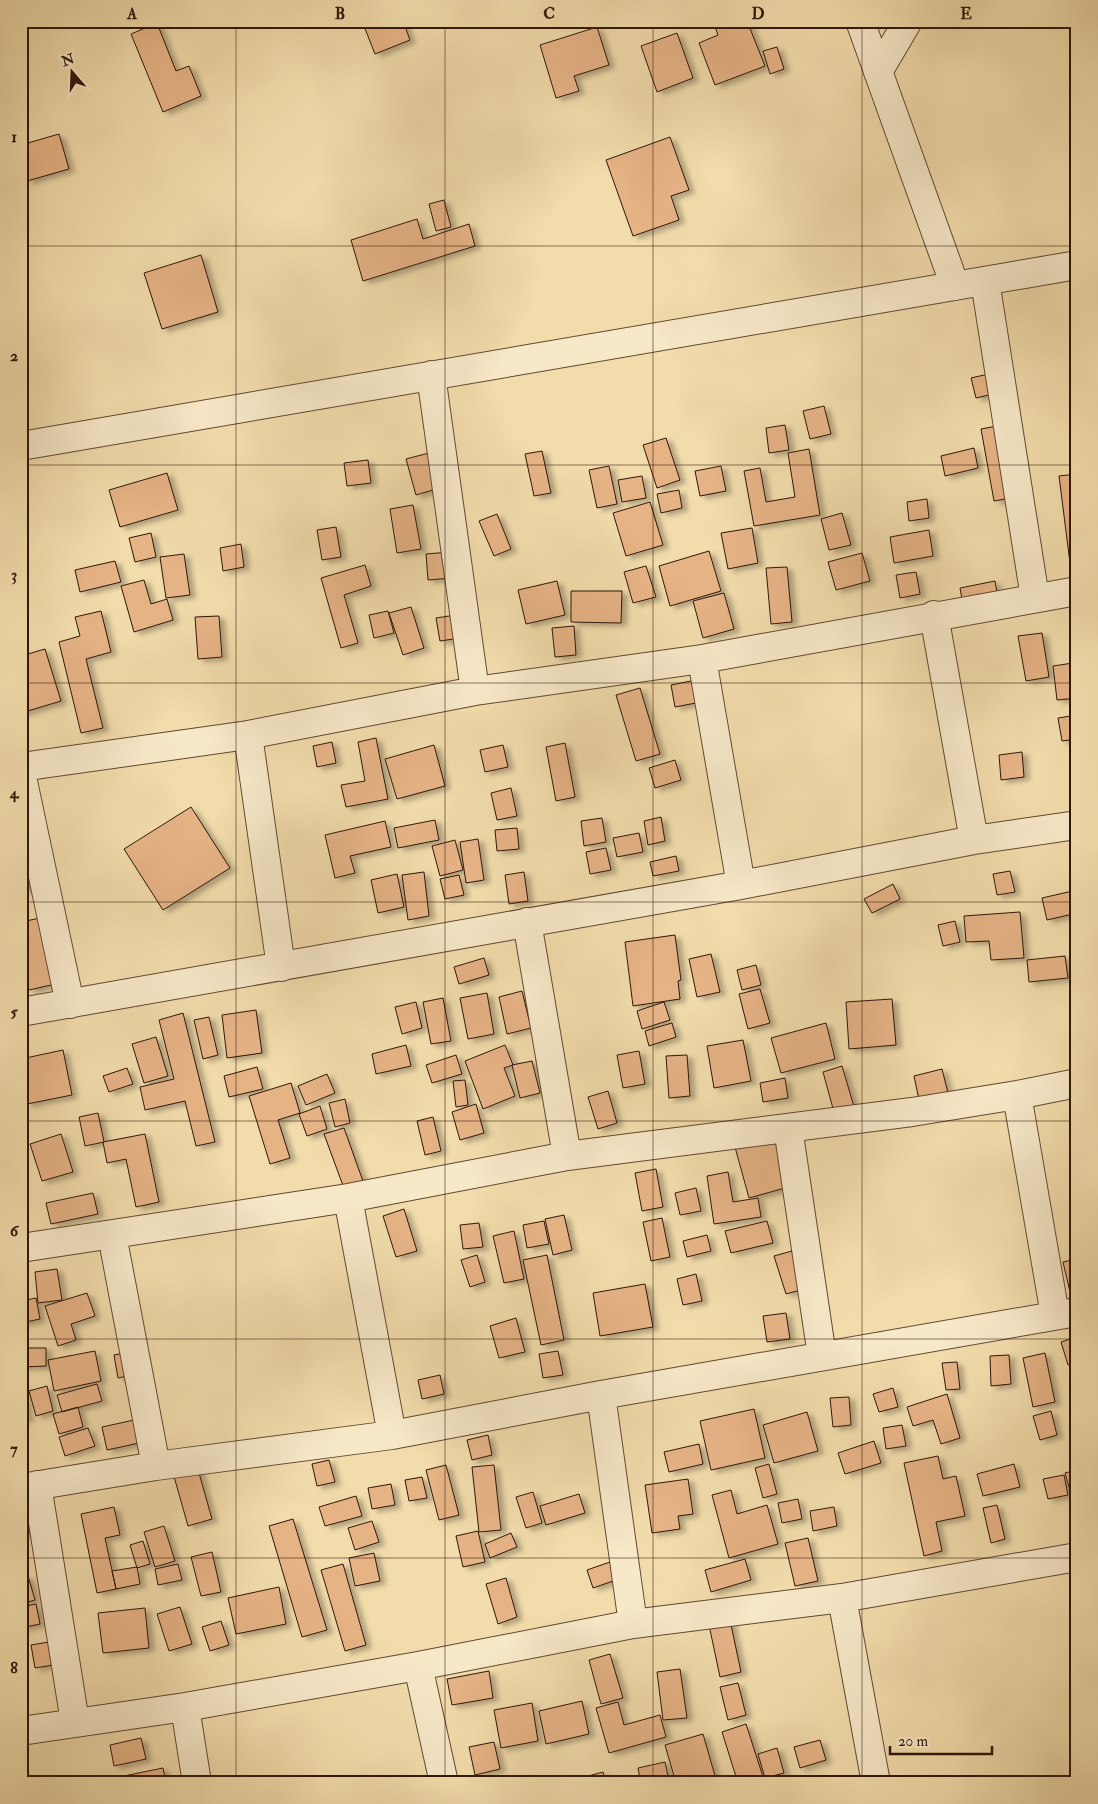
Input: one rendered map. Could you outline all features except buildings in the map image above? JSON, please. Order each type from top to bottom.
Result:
[{"type":"street","points":[[860,21],[955,286]]},
{"type":"street","points":[[878,72],[908,21]]},
{"type":"street","points":[[21,446],[1077,265]]},
{"type":"street","points":[[985,281],[1035,598]]},
{"type":"street","points":[[431,376],[475,691]]},
{"type":"street","points":[[21,767],[248,735],[475,691],[702,659],[934,615],[1077,591]]},
{"type":"street","points":[[934,615],[974,840]]},
{"type":"street","points":[[702,659],[742,885]]},
{"type":"street","points":[[248,735],[281,967]]},
{"type":"street","points":[[21,772],[70,1004]]},
{"type":"street","points":[[21,1012],[742,885],[974,840],[1077,825]]},
{"type":"street","points":[[527,922],[567,1156]]},
{"type":"street","points":[[21,1248],[348,1198],[567,1156],[912,1112],[1017,1096],[1077,1083]]},
{"type":"street","points":[[75,1722],[29,1486],[156,1466],[392,1435],[601,1395],[1066,1314],[1017,1096]]},
{"type":"street","points":[[788,1128],[822,1356]]},
{"type":"street","points":[[348,1198],[392,1435]]},
{"type":"street","points":[[112,1234],[156,1466]]},
{"type":"street","points":[[601,1395],[633,1624]]},
{"type":"street","points":[[21,1731],[185,1707],[418,1666],[633,1624],[842,1598],[1077,1557]]},
{"type":"street","points":[[842,1598],[876,1783]]},
{"type":"street","points":[[418,1666],[444,1783]]},
{"type":"street","points":[[185,1707],[197,1783]]}]
